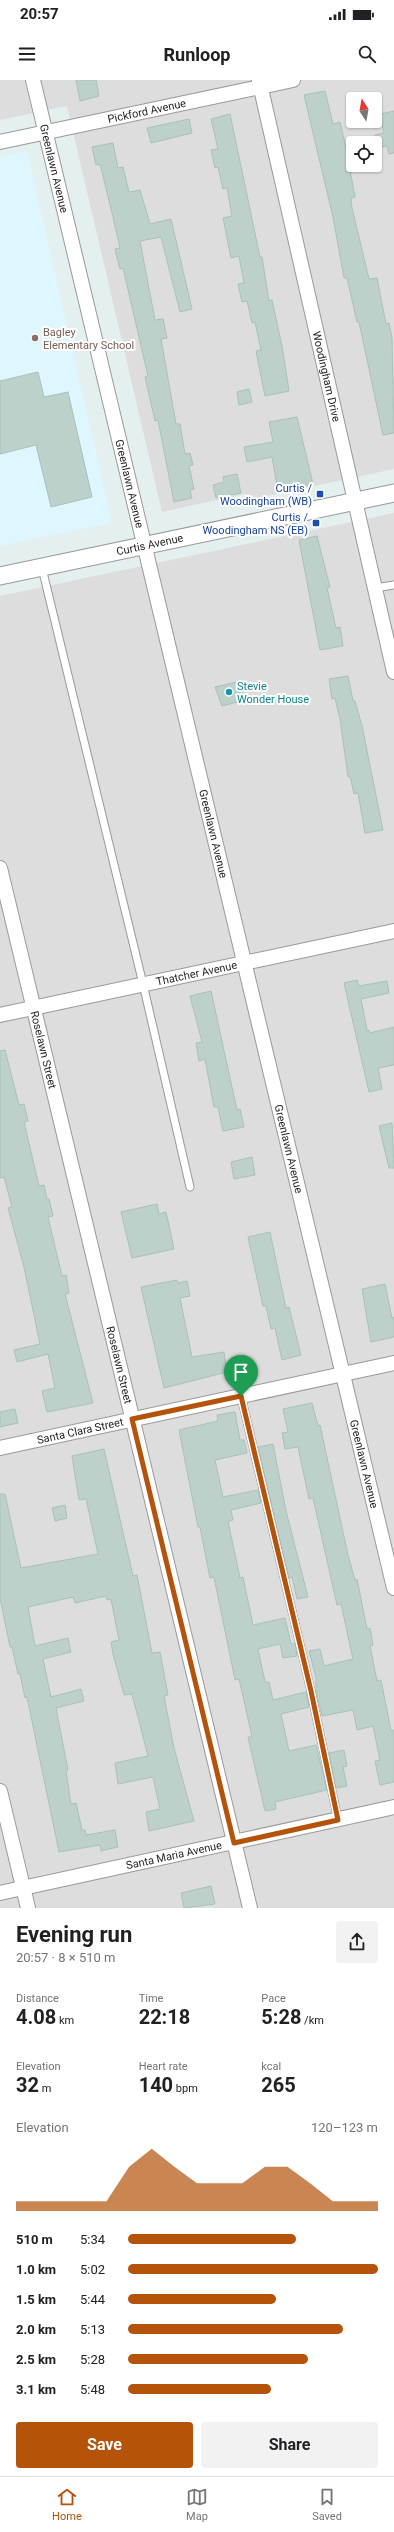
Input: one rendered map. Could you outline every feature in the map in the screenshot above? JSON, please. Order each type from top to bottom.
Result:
[{"type":"street","name":"Greenlawn Avenue","points":[[33,80],[394,1588]]},
{"type":"street","name":"Pickford Avenue","points":[[0,142],[260,83],[293,80]]},
{"type":"street","name":"Woodingham Drive","points":[[260,83],[394,672]]},
{"type":"street","name":"Curtis Avenue","points":[[0,576],[394,493]]},
{"type":"street","name":"Roselawn Street","points":[[0,868],[250,1908]]},
{"type":"street","name":"Thatcher Avenue","points":[[0,1015],[394,931]]},
{"type":"street","name":"Santa Clara Street","points":[[0,1448],[394,1363]]},
{"type":"street","points":[[0,1791],[28,1908]]},
{"type":"street","name":"Santa Maria Avenue","points":[[0,1893],[394,1807]]},
{"type":"lane","points":[[42,568],[143,984],[190,1187]]},
{"type":"lane","points":[[375,588],[394,585]]},
{"type":"lane","points":[[241,1396],[311,1691],[338,1820]]},
{"type":"shaded area","points":[[0,80],[394,80],[394,469],[258,498],[245,494],[162,512],[67,106],[0,120]]},
{"type":"shaded area","name":"Bagley Elementary School","points":[[27,151],[111,519],[109,523],[0,546],[0,157]]},
{"type":"shaded area","points":[[394,513],[394,1908],[0,1908],[0,596]]},
{"type":"building","points":[[76,80],[96,80],[99,96],[80,101]]},
{"type":"building","points":[[325,91],[333,124],[340,122],[346,148],[346,172],[350,172],[355,197],[351,198],[352,208],[369,279],[377,278],[386,324],[389,323],[392,338],[394,433],[383,435],[359,322],[357,322],[347,278],[344,278],[333,217],[304,95]]},
{"type":"building","points":[[394,111],[394,153],[389,154],[387,146],[382,147],[382,136],[375,136],[384,133],[382,114]]},
{"type":"building","points":[[230,114],[260,257],[262,257],[269,301],[272,300],[282,346],[289,391],[265,396],[256,351],[261,350],[255,322],[252,323],[247,301],[242,302],[238,284],[244,283],[239,256],[231,258],[223,218],[232,216],[227,188],[223,189],[218,167],[215,168],[211,150],[218,149],[211,119]]},
{"type":"building","points":[[189,119],[192,133],[151,143],[147,128]]},
{"type":"building","points":[[113,143],[118,168],[123,167],[129,192],[140,190],[150,224],[171,219],[192,309],[180,312],[161,237],[140,241],[155,320],[163,319],[167,338],[161,339],[176,424],[180,424],[185,454],[190,453],[193,465],[189,466],[194,489],[190,490],[192,498],[174,502],[158,420],[155,421],[145,377],[148,376],[123,268],[120,269],[115,249],[120,248],[113,217],[100,164],[96,165],[92,147]]},
{"type":"building","points":[[38,372],[44,397],[68,392],[92,497],[51,507],[36,445],[0,454],[0,381]]},
{"type":"building","points":[[249,389],[252,402],[239,405],[237,392]]},
{"type":"building","points":[[297,417],[313,484],[278,491],[272,457],[247,462],[244,447],[273,442],[269,422]]},
{"type":"building","points":[[237,474],[241,493],[216,498],[213,485],[224,482],[223,477]]},
{"type":"building","points":[[317,536],[330,587],[327,588],[336,628],[340,627],[343,646],[320,650],[299,540]]},
{"type":"building","points":[[348,676],[353,701],[355,701],[362,726],[383,830],[365,833],[358,793],[354,794],[350,776],[348,777],[340,719],[335,698],[332,699],[329,679]]},
{"type":"building","name":"Stevie Wonder House","points":[[241,681],[245,700],[222,706],[215,687]]},
{"type":"building","points":[[357,980],[359,986],[387,981],[389,993],[361,999],[367,1030],[369,1030],[370,1033],[394,1027],[394,1065],[378,1068],[382,1089],[369,1092],[344,983]]},
{"type":"building","points":[[211,991],[237,1110],[240,1109],[244,1127],[223,1131],[218,1107],[214,1107],[205,1059],[199,1061],[196,1043],[202,1042],[190,996]]},
{"type":"building","points":[[5,1050],[19,1105],[24,1104],[28,1121],[24,1122],[39,1186],[44,1185],[47,1199],[49,1199],[53,1216],[48,1217],[62,1276],[66,1275],[69,1293],[65,1294],[93,1403],[47,1412],[42,1391],[55,1388],[48,1354],[17,1362],[14,1350],[40,1344],[24,1267],[8,1208],[12,1207],[4,1177],[0,1178],[0,1051]]},
{"type":"building","points":[[392,1123],[394,1168],[389,1168],[379,1126]]},
{"type":"building","points":[[252,1157],[255,1175],[234,1179],[231,1162]]},
{"type":"building","points":[[157,1204],[159,1214],[166,1212],[174,1249],[132,1258],[121,1212]]},
{"type":"building","points":[[270,1232],[286,1308],[289,1307],[301,1355],[282,1360],[275,1328],[271,1329],[266,1306],[263,1306],[248,1237]]},
{"type":"building","points":[[177,1280],[178,1283],[187,1281],[190,1296],[180,1298],[192,1357],[224,1352],[227,1372],[164,1388],[141,1287]]},
{"type":"building","points":[[385,1284],[392,1318],[394,1317],[394,1337],[371,1342],[362,1289]]},
{"type":"building","points":[[312,1403],[318,1426],[320,1425],[348,1555],[355,1580],[357,1579],[367,1629],[370,1628],[373,1645],[370,1646],[377,1681],[381,1680],[391,1731],[394,1730],[394,1782],[380,1785],[375,1761],[380,1760],[373,1726],[357,1730],[353,1710],[322,1716],[316,1690],[316,1677],[309,1651],[320,1649],[324,1666],[353,1659],[341,1604],[337,1605],[313,1498],[309,1499],[298,1447],[285,1449],[282,1433],[288,1432],[283,1409]]},
{"type":"building","points":[[15,1409],[18,1423],[0,1427],[0,1412]]},
{"type":"building","points":[[235,1412],[240,1440],[244,1440],[247,1453],[215,1460],[223,1497],[258,1490],[261,1503],[231,1510],[233,1520],[228,1521],[240,1578],[243,1577],[253,1625],[285,1618],[291,1644],[295,1643],[297,1656],[283,1658],[280,1644],[258,1649],[265,1682],[269,1682],[273,1700],[306,1692],[309,1707],[281,1714],[289,1751],[316,1745],[327,1790],[275,1802],[276,1809],[265,1811],[248,1737],[252,1737],[245,1705],[239,1679],[235,1680],[214,1577],[210,1578],[200,1527],[198,1527],[179,1430],[218,1421],[217,1415]]},
{"type":"building","points":[[273,1444],[286,1511],[308,1597],[297,1599],[292,1577],[289,1578],[258,1447]]},
{"type":"building","points":[[104,1449],[133,1576],[137,1575],[152,1653],[160,1652],[168,1695],[164,1696],[174,1748],[194,1821],[149,1831],[146,1812],[160,1809],[153,1777],[118,1784],[115,1763],[148,1756],[132,1694],[124,1695],[113,1654],[111,1642],[119,1640],[111,1599],[107,1600],[106,1596],[75,1603],[73,1597],[28,1607],[35,1646],[68,1638],[71,1652],[43,1659],[51,1697],[81,1689],[84,1701],[56,1708],[68,1770],[66,1771],[71,1804],[76,1803],[82,1830],[85,1830],[86,1835],[115,1830],[118,1847],[101,1851],[100,1845],[59,1852],[27,1697],[25,1698],[20,1674],[18,1674],[12,1647],[10,1647],[0,1598],[0,1494],[5,1494],[21,1568],[98,1554],[86,1499],[79,1500],[72,1456]]},
{"type":"building","points":[[65,1505],[67,1518],[55,1521],[52,1508]]},
{"type":"building","points":[[344,1750],[347,1766],[343,1767],[347,1786],[336,1788],[329,1753]]},
{"type":"building","points":[[211,1886],[215,1904],[184,1908],[181,1893]]},
{"type":"place","name":"Bagley Elementary School","points":[[35,338]]},
{"type":"place","name":"Curtis / Woodingham (WB)","points":[[320,494]]},
{"type":"place","name":"Curtis / Woodingham NS (EB)","points":[[316,523]]},
{"type":"place","name":"Stevie Wonder House","points":[[229,692]]},
{"type":"route","points":[[241,1396],[279,1562],[311,1691],[338,1820],[234,1843],[132,1419],[241,1396]]}]
